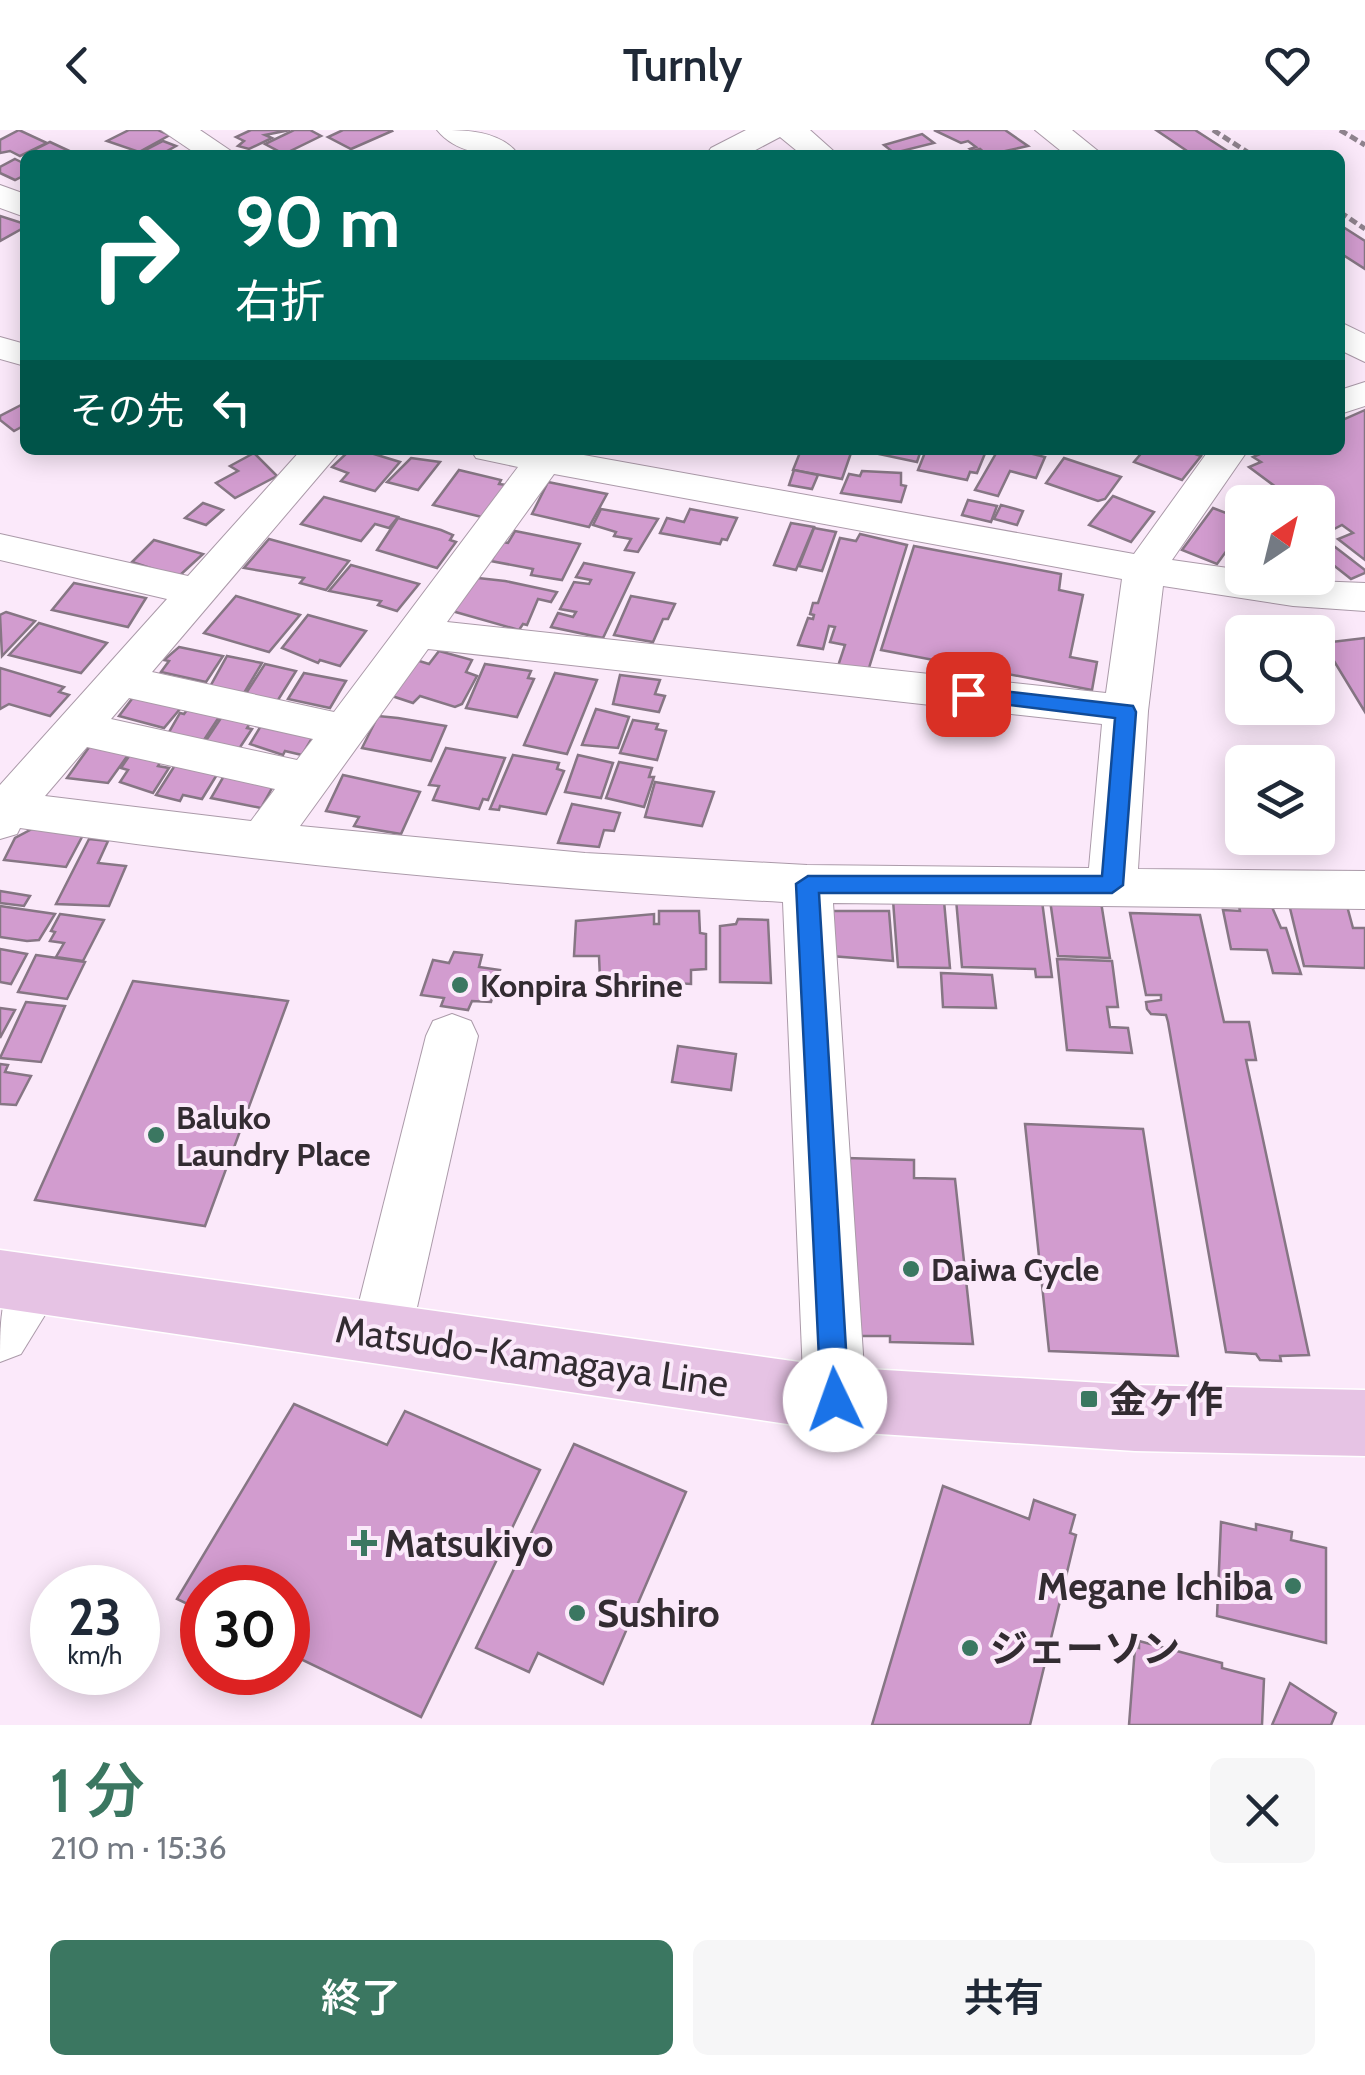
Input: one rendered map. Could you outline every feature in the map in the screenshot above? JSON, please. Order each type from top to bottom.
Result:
[{"type":"main road","name":"Matsudo-Kamagaya Line","points":[[12,1299],[381,1334],[835,1400],[1135,1418],[1365,1423]]},
{"type":"street","points":[[177,130],[212,150]]},
{"type":"street","points":[[453,130],[492,150]]},
{"type":"street","points":[[732,150],[770,130]]},
{"type":"street","points":[[791,130],[816,150]]},
{"type":"street","points":[[1051,130],[1080,150]]},
{"type":"street","points":[[1345,336],[1365,351]]},
{"type":"street","points":[[2,812],[318,455]]},
{"type":"street","points":[[517,455],[1144,569],[1292,592],[1365,596]]},
{"type":"street","points":[[1112,885],[1126,712],[1144,569],[1225,455]]},
{"type":"street","points":[[263,842],[305,779],[544,460]]},
{"type":"street","points":[[0,547],[197,592]]},
{"type":"street","points":[[416,633],[1126,712]]},
{"type":"street","points":[[118,680],[344,730]]},
{"type":"street","points":[[77,728],[305,779]]},
{"type":"street","points":[[2,812],[389,856],[585,872],[808,884],[1365,890]]},
{"type":"street","points":[[808,884],[835,1400]]},
{"type":"street","points":[[381,1334],[452,1036]]},
{"type":"path","points":[[1213,130],[1244,150]]},
{"type":"path","points":[[1340,130],[1365,145]]},
{"type":"building","points":[[19,130],[47,143],[32,150],[20,150],[20,156],[10,151],[0,153],[0,140]]},
{"type":"building","points":[[129,130],[158,130],[170,135],[143,150],[107,141]]},
{"type":"building","points":[[251,130],[290,130],[265,135],[272,138],[249,149],[238,146],[244,141],[236,137]]},
{"type":"building","points":[[294,130],[310,130],[321,136],[292,150],[276,150],[265,144]]},
{"type":"building","points":[[343,130],[392,131],[351,149],[328,137]]},
{"type":"building","points":[[934,130],[1005,130],[1028,146],[972,150],[976,147],[968,141],[961,143]]},
{"type":"building","points":[[1156,130],[1195,130],[1226,150],[1186,150]]},
{"type":"building","points":[[922,134],[934,143],[906,150],[890,150],[884,145]]},
{"type":"building","points":[[163,141],[176,146],[169,150],[146,150]]},
{"type":"building","points":[[50,142],[67,150],[34,150]]},
{"type":"building","points":[[15,159],[20,162],[20,178],[15,180],[0,173],[0,167]]},
{"type":"building","points":[[0,216],[20,222],[20,230],[0,241]]},
{"type":"building","points":[[1345,228],[1365,241],[1365,269],[1345,256]]},
{"type":"building","points":[[20,406],[20,428],[14,431],[0,416]]},
{"type":"building","points":[[1365,410],[1365,560],[1338,539],[1353,533],[1342,525],[1335,528],[1335,485],[1273,485],[1249,467],[1261,462],[1253,457],[1258,455],[1345,455],[1345,419]]},
{"type":"building","points":[[256,455],[277,476],[235,498],[216,483],[238,471],[230,466]]},
{"type":"building","points":[[345,455],[377,455],[400,462],[375,491],[341,481],[348,473],[332,467]]},
{"type":"building","points":[[799,455],[850,455],[842,479],[793,470]]},
{"type":"building","points":[[884,455],[919,455],[917,462]]},
{"type":"building","points":[[924,455],[984,455],[977,473],[970,472],[967,480],[918,470]]},
{"type":"building","points":[[995,455],[1045,457],[1036,478],[1010,471],[998,496],[975,490]]},
{"type":"building","points":[[1140,455],[1201,456],[1182,480],[1134,462]]},
{"type":"building","points":[[411,458],[440,462],[418,490],[387,482]]},
{"type":"building","points":[[1064,458],[1121,477],[1105,499],[1098,501],[1046,483]]},
{"type":"building","points":[[459,470],[501,480],[499,484],[506,485],[482,517],[433,505]]},
{"type":"building","points":[[794,470],[818,475],[812,489],[789,485]]},
{"type":"building","points":[[862,471],[901,473],[901,485],[906,486],[901,502],[841,493],[849,474],[860,476]]},
{"type":"building","points":[[548,482],[607,494],[589,527],[532,514]]},
{"type":"building","points":[[1113,496],[1154,512],[1131,542],[1089,525]]},
{"type":"building","points":[[324,497],[398,517],[389,528],[375,524],[361,541],[301,524]]},
{"type":"building","points":[[968,500],[997,506],[991,522],[962,515]]},
{"type":"building","points":[[203,503],[223,510],[206,525],[185,518]]},
{"type":"building","points":[[1001,505],[1023,511],[1017,525],[994,519]]},
{"type":"building","points":[[1213,508],[1225,513],[1225,553],[1217,564],[1182,550]]},
{"type":"building","points":[[601,509],[658,519],[638,552],[625,550],[631,539],[614,536],[616,532],[593,525]]},
{"type":"building","points":[[690,509],[737,518],[727,540],[722,539],[720,544],[660,533],[667,518],[684,522]]},
{"type":"building","points":[[398,518],[453,535],[450,540],[456,542],[437,568],[377,550]]},
{"type":"building","points":[[791,523],[814,527],[796,570],[774,565]]},
{"type":"building","points":[[814,528],[836,532],[822,571],[799,566]]},
{"type":"building","points":[[515,531],[580,544],[562,580],[531,575],[533,569],[491,561],[502,542],[508,543]]},
{"type":"building","points":[[860,534],[907,545],[868,671],[837,669],[845,645],[830,642],[835,627],[829,626],[823,649],[798,645],[808,618],[813,619],[813,603],[818,603],[840,538],[856,541]]},
{"type":"building","points":[[269,539],[349,561],[326,590],[300,583],[304,578],[244,568]]},
{"type":"building","points":[[154,540],[203,554],[178,577],[132,562]]},
{"type":"building","points":[[914,546],[1061,574],[1059,590],[1083,595],[1070,657],[1097,662],[1092,690],[881,650]]},
{"type":"building","points":[[1335,547],[1365,570],[1351,579],[1335,566]]},
{"type":"building","points":[[584,563],[634,573],[603,638],[551,627],[558,613],[573,617],[576,612],[560,609],[574,582],[589,584],[591,580],[576,577]]},
{"type":"building","points":[[351,565],[419,584],[397,611],[378,605],[381,601],[329,591]]},
{"type":"building","points":[[478,578],[557,592],[551,602],[538,599],[527,625],[519,630],[452,611]]},
{"type":"building","points":[[74,583],[146,598],[128,627],[52,610]]},
{"type":"building","points":[[236,596],[300,615],[269,652],[204,633]]},
{"type":"building","points":[[631,596],[675,604],[653,642],[614,635]]},
{"type":"building","points":[[6,612],[35,621],[2,656],[0,615]]},
{"type":"building","points":[[308,615],[366,631],[340,666],[320,660],[318,663],[282,648]]},
{"type":"building","points":[[39,623],[107,643],[81,673],[9,655]]},
{"type":"building","points":[[1365,638],[1365,712],[1335,663],[1335,642]]},
{"type":"building","points":[[179,647],[223,656],[206,682],[161,672],[169,661],[164,660]]},
{"type":"building","points":[[439,651],[472,660],[466,672],[477,676],[462,704],[455,707],[420,696],[413,703],[389,695],[416,660],[429,664]]},
{"type":"building","points":[[227,656],[262,663],[241,698],[206,694]]},
{"type":"building","points":[[265,664],[296,671],[273,708],[241,701]]},
{"type":"building","points":[[485,664],[531,671],[528,678],[534,679],[517,717],[466,708]]},
{"type":"building","points":[[0,668],[64,687],[59,692],[69,695],[50,716],[9,704],[0,709]]},
{"type":"building","points":[[304,673],[346,681],[330,708],[288,699]]},
{"type":"building","points":[[555,673],[597,680],[567,754],[524,745]]},
{"type":"building","points":[[620,675],[660,680],[655,694],[665,696],[659,712],[613,704]]},
{"type":"building","points":[[138,691],[185,703],[164,728],[119,716]]},
{"type":"building","points":[[192,703],[221,714],[198,749],[164,741],[180,713],[184,714]]},
{"type":"building","points":[[596,709],[629,717],[618,748],[582,745]]},
{"type":"building","points":[[225,712],[253,718],[247,728],[252,729],[233,758],[203,745]]},
{"type":"building","points":[[378,716],[446,726],[431,761],[362,748]]},
{"type":"building","points":[[265,719],[317,730],[302,755],[285,751],[283,755],[250,744]]},
{"type":"building","points":[[633,720],[658,724],[656,729],[666,731],[657,760],[620,753]]},
{"type":"building","points":[[95,739],[133,748],[108,783],[67,778]]},
{"type":"building","points":[[446,748],[505,758],[488,800],[483,799],[479,809],[433,800],[439,786],[429,785]]},
{"type":"building","points":[[134,749],[164,756],[158,766],[169,768],[153,793],[120,782],[128,770],[121,768]]},
{"type":"building","points":[[513,755],[559,763],[557,769],[564,771],[546,814],[500,806],[499,810],[490,809]]},
{"type":"building","points":[[578,755],[613,763],[601,798],[565,792]]},
{"type":"building","points":[[179,759],[221,768],[202,799],[183,795],[180,801],[156,795]]},
{"type":"building","points":[[619,762],[652,768],[649,777],[654,777],[644,807],[606,798]]},
{"type":"building","points":[[228,769],[277,779],[261,808],[211,798]]},
{"type":"building","points":[[343,775],[420,792],[401,834],[354,826],[359,817],[326,811]]},
{"type":"building","points":[[655,782],[714,792],[702,826],[645,817]]},
{"type":"building","points":[[572,804],[620,813],[614,831],[604,830],[599,847],[558,843]]},
{"type":"building","points":[[32,829],[83,835],[66,867],[4,860],[15,838]]},
{"type":"building","points":[[89,839],[108,841],[98,863],[126,866],[109,906],[56,904]]},
{"type":"building","points":[[0,891],[30,896],[24,906],[0,903]]},
{"type":"building","points":[[956,899],[1042,901],[1052,977],[1036,977],[1035,969],[962,967]]},
{"type":"building","points":[[893,900],[944,901],[950,968],[898,967]]},
{"type":"building","points":[[1050,900],[1101,902],[1110,958],[1058,956]]},
{"type":"building","points":[[1289,904],[1347,906],[1353,928],[1365,928],[1365,968],[1304,966]]},
{"type":"building","points":[[0,906],[55,914],[39,940],[27,941],[0,937]]},
{"type":"building","points":[[1239,906],[1272,907],[1281,928],[1286,928],[1301,974],[1273,973],[1267,950],[1231,949],[1223,910],[1240,911]]},
{"type":"building","points":[[659,911],[699,911],[700,933],[706,934],[706,969],[691,970],[691,984],[600,979],[599,956],[574,956],[576,921],[654,914],[654,924],[659,924]]},
{"type":"building","points":[[828,911],[889,911],[893,961],[831,956]]},
{"type":"building","points":[[1130,913],[1200,915],[1224,1022],[1249,1022],[1256,1060],[1246,1060],[1309,1355],[1280,1356],[1281,1361],[1226,1352],[1168,1022],[1166,1015],[1151,1014],[1147,1009],[1146,1002],[1161,1000],[1161,995],[1146,995]]},
{"type":"building","points":[[60,914],[104,920],[83,961],[56,957],[64,943],[50,941]]},
{"type":"building","points":[[738,919],[768,920],[771,983],[720,982],[720,926],[736,924]]},
{"type":"building","points":[[0,949],[27,954],[11,984],[0,982]]},
{"type":"building","points":[[454,952],[482,955],[479,967],[500,970],[491,1002],[472,1001],[468,1010],[441,1006],[444,998],[421,995],[433,960],[449,963]]},
{"type":"building","points":[[36,955],[85,962],[67,999],[18,992]]},
{"type":"building","points":[[1057,959],[1112,961],[1118,1007],[1107,1007],[1110,1027],[1128,1028],[1132,1053],[1067,1050]]},
{"type":"building","points":[[941,973],[992,975],[996,1008],[943,1007]]},
{"type":"building","points":[[133,981],[288,1001],[205,1226],[35,1200]]},
{"type":"building","points":[[26,1002],[65,1006],[41,1062],[0,1058]]},
{"type":"building","points":[[0,1008],[15,1010],[0,1038]]},
{"type":"building","points":[[678,1046],[736,1054],[731,1090],[672,1082]]},
{"type":"building","points":[[0,1064],[8,1065],[5,1072],[31,1076],[16,1105],[0,1104]]},
{"type":"building","points":[[1025,1124],[1143,1129],[1178,1356],[1049,1351]]},
{"type":"building","points":[[846,1158],[914,1160],[914,1178],[955,1179],[973,1344],[890,1342],[890,1336],[854,1336]]},
{"type":"building","points":[[294,1404],[387,1445],[405,1411],[540,1470],[421,1717],[310,1664],[310,1565],[197,1565]]},
{"type":"building","points":[[574,1444],[686,1492],[603,1684],[538,1653],[529,1672],[476,1648]]},
{"type":"building","points":[[943,1486],[1029,1519],[1034,1500],[1075,1515],[1070,1533],[1076,1535],[1030,1725],[872,1725]]},
{"type":"building","points":[[1221,1522],[1256,1530],[1256,1524],[1292,1532],[1291,1540],[1326,1548],[1326,1643],[1217,1616]]},
{"type":"building","points":[[1139,1641],[1222,1663],[1222,1668],[1264,1679],[1262,1725],[1129,1725],[1135,1647],[1139,1648]]},
{"type":"building","points":[[1290,1683],[1336,1713],[1331,1725],[1272,1725]]},
{"type":"place","name":"Konpira Shrine","points":[[460,985]]},
{"type":"place","name":"Baluko Laundry Place","points":[[156,1135]]},
{"type":"place","name":"Daiwa Cycle","points":[[911,1269]]},
{"type":"place","name":"金ヶ作","points":[[1089,1399]]},
{"type":"place","name":"Matsukiyo","points":[[364,1543]]},
{"type":"place","name":"Megane Ichiba","points":[[1293,1586]]},
{"type":"place","name":"Sushiro","points":[[577,1613]]},
{"type":"place","name":"ジェーソン","points":[[970,1648]]},
{"type":"route","points":[[835,1400],[808,884],[1112,885],[1126,712],[968,694]]}]
